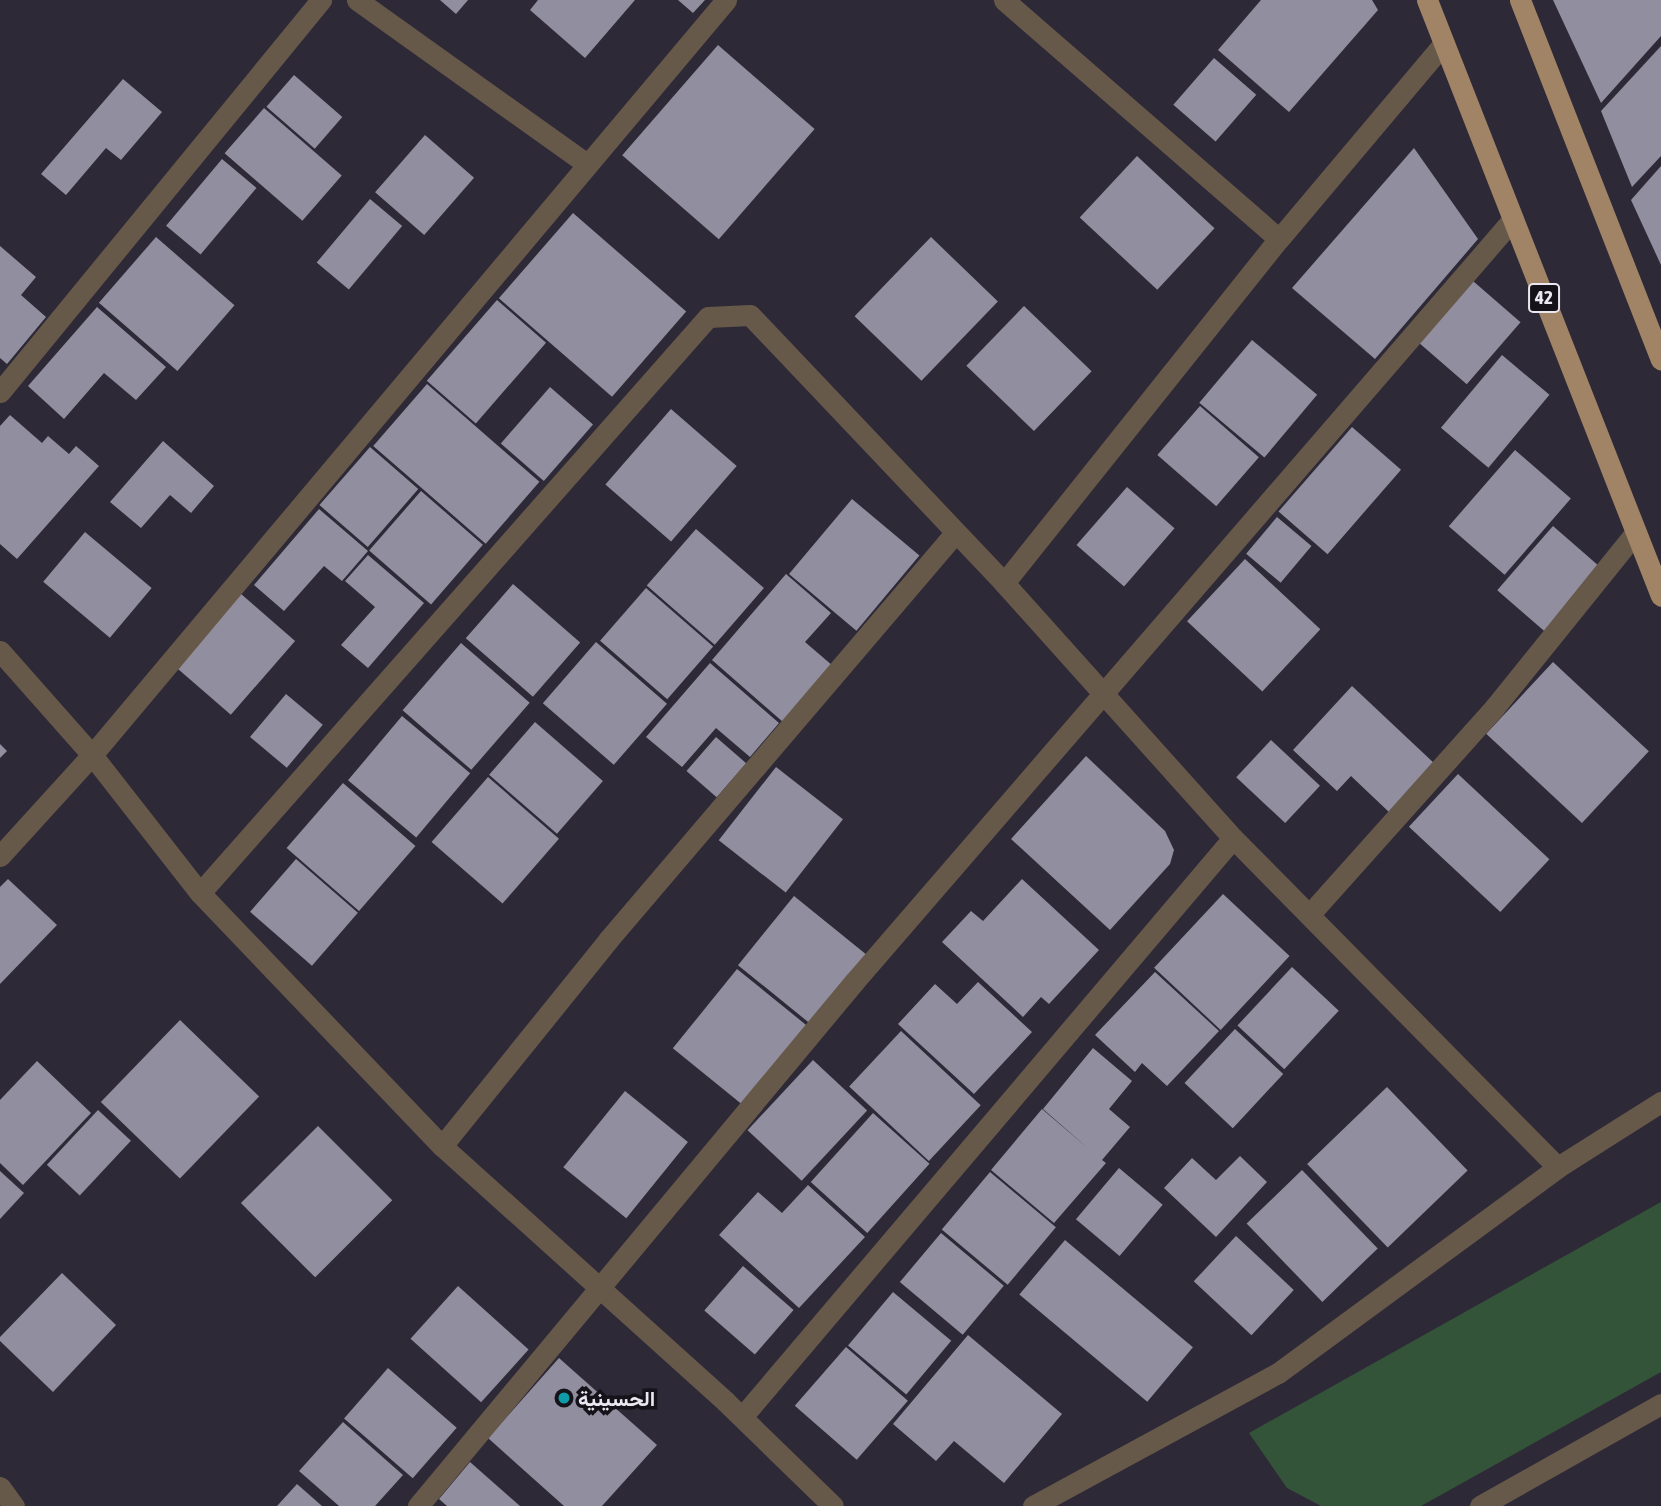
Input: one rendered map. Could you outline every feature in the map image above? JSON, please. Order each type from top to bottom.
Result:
[{"type":"main road","name":"42","points":[[1427,0],[1661,596]]},
{"type":"main road","points":[[1520,0],[1661,359]]},
{"type":"street","points":[[0,392],[321,0]]},
{"type":"street","points":[[356,0],[587,164]]},
{"type":"street","points":[[0,856],[92,755],[726,0]]},
{"type":"street","points":[[1004,0],[1279,239]]},
{"type":"street","points":[[1004,583],[1279,239],[1444,43]]},
{"type":"street","points":[[418,1506],[854,982],[1513,219]]},
{"type":"street","points":[[200,893],[708,317],[750,315],[1004,583],[1233,838],[1558,1167]]},
{"type":"street","points":[[442,1146],[608,940],[956,532]]},
{"type":"street","points":[[1309,915],[1494,708],[1636,532]]},
{"type":"street","points":[[0,651],[92,755],[200,893],[442,1146],[742,1417],[833,1506]]},
{"type":"street","points":[[742,1417],[1233,838]]},
{"type":"street","points":[[1033,1506],[1278,1373],[1558,1167],[1661,1102]]},
{"type":"street","points":[[1480,1506],[1661,1404]]},
{"type":"street","points":[[0,1487],[15,1506]]},
{"type":"green space","points":[[1661,1202],[1661,1372],[1421,1506],[1321,1506],[1287,1488],[1249,1433]]},
{"type":"building","points":[[440,0],[468,0],[456,14]]},
{"type":"building","points":[[538,0],[635,0],[585,58],[530,10]]},
{"type":"building","points":[[678,0],[705,0],[693,13]]},
{"type":"building","points":[[1261,0],[1372,0],[1378,10],[1289,112],[1218,50]]},
{"type":"building","points":[[1553,0],[1661,0],[1661,36],[1601,103]]},
{"type":"building","points":[[718,45],[815,129],[719,239],[622,155]]},
{"type":"building","points":[[1661,46],[1661,156],[1632,187],[1601,111]]},
{"type":"building","points":[[1214,58],[1256,95],[1216,142],[1173,105]]},
{"type":"building","points":[[294,75],[342,117],[315,149],[266,107]]},
{"type":"building","points":[[123,79],[162,112],[121,160],[106,148],[66,195],[41,174]]},
{"type":"building","points":[[264,108],[342,176],[302,221],[225,153]]},
{"type":"building","points":[[425,135],[474,178],[424,235],[375,192]]},
{"type":"building","points":[[1414,148],[1478,239],[1375,359],[1292,288]]},
{"type":"building","points":[[1137,156],[1215,228],[1157,290],[1080,217]]},
{"type":"building","points":[[222,159],[256,188],[201,255],[166,226]]},
{"type":"building","points":[[1661,166],[1661,265],[1631,200]]},
{"type":"building","points":[[370,199],[402,226],[349,290],[317,263]]},
{"type":"building","points":[[573,213],[686,311],[612,397],[499,298]]},
{"type":"building","points":[[156,237],[234,305],[177,371],[99,303]]},
{"type":"building","points":[[931,237],[998,302],[921,381],[855,316]]},
{"type":"building","points":[[0,246],[36,277],[21,295],[46,317],[7,364],[0,358]]},
{"type":"building","points":[[1473,281],[1521,322],[1467,384],[1419,343]]},
{"type":"building","points":[[497,300],[546,343],[476,423],[427,381]]},
{"type":"building","points":[[1024,306],[1092,371],[1034,431],[966,366]]},
{"type":"building","points":[[97,307],[166,367],[136,400],[104,373],[64,419],[28,386]]},
{"type":"building","points":[[1252,340],[1317,395],[1264,457],[1199,403]]},
{"type":"building","points":[[1502,355],[1549,395],[1488,468],[1441,428]]},
{"type":"building","points":[[427,384],[539,482],[486,544],[373,446]]},
{"type":"building","points":[[550,387],[593,424],[544,481],[501,444]]},
{"type":"building","points":[[1200,406],[1259,457],[1216,506],[1157,455]]},
{"type":"building","points":[[671,409],[737,466],[671,542],[605,484]]},
{"type":"building","points":[[10,415],[42,443],[48,436],[69,454],[76,446],[99,466],[17,559],[0,544],[0,426]]},
{"type":"building","points":[[1352,427],[1401,470],[1328,554],[1279,512]]},
{"type":"building","points":[[163,441],[214,486],[191,513],[170,495],[141,528],[110,502]]},
{"type":"building","points":[[370,447],[418,489],[368,547],[319,505]]},
{"type":"building","points":[[1515,450],[1571,499],[1505,575],[1449,526]]},
{"type":"building","points":[[1127,487],[1175,528],[1124,586],[1076,545]]},
{"type":"building","points":[[421,491],[483,545],[431,604],[369,551]]},
{"type":"building","points":[[852,499],[919,556],[856,631],[789,574]]},
{"type":"building","points":[[319,509],[368,551],[342,581],[324,566],[284,611],[254,585]]},
{"type":"building","points":[[1277,517],[1311,546],[1281,583],[1246,554]]},
{"type":"building","points":[[1553,526],[1602,569],[1546,633],[1497,590]]},
{"type":"building","points":[[696,529],[764,588],[715,645],[647,586]]},
{"type":"building","points":[[85,532],[152,588],[110,638],[43,582]]},
{"type":"building","points":[[368,555],[424,603],[368,668],[341,645],[375,607],[345,581]]},
{"type":"building","points":[[1245,559],[1320,629],[1262,691],[1187,621]]},
{"type":"building","points":[[786,574],[831,613],[805,642],[833,666],[783,722],[712,660]]},
{"type":"building","points":[[513,584],[580,642],[533,697],[466,638]]},
{"type":"building","points":[[646,588],[713,646],[667,699],[600,641]]},
{"type":"building","points":[[240,593],[295,641],[231,715],[176,667]]},
{"type":"building","points":[[596,642],[667,704],[614,765],[543,703]]},
{"type":"building","points":[[461,643],[530,703],[471,770],[403,710]]},
{"type":"building","points":[[1553,662],[1649,751],[1582,823],[1486,734]]},
{"type":"building","points":[[710,663],[779,723],[750,757],[716,728],[682,767],[646,737]]},
{"type":"building","points":[[1352,686],[1436,765],[1390,813],[1351,776],[1337,791],[1293,750]]},
{"type":"building","points":[[286,694],[323,725],[287,768],[250,737]]},
{"type":"building","points":[[402,716],[470,773],[416,838],[348,780]]},
{"type":"building","points":[[535,722],[603,781],[557,834],[489,775]]},
{"type":"building","points":[[716,737],[746,763],[717,797],[686,771]]},
{"type":"building","points":[[1271,740],[1320,786],[1285,823],[1236,777]]},
{"type":"building","points":[[0,744],[7,751],[0,758]]},
{"type":"building","points":[[1086,756],[1165,831],[1174,850],[1170,864],[1110,930],[1011,839]]},
{"type":"building","points":[[776,767],[843,819],[786,893],[719,840]]},
{"type":"building","points":[[1458,774],[1549,859],[1500,912],[1409,827]]},
{"type":"building","points":[[488,777],[559,839],[503,904],[432,842]]},
{"type":"building","points":[[343,783],[415,846],[359,911],[287,848]]},
{"type":"building","points":[[296,859],[358,913],[312,966],[250,912]]},
{"type":"building","points":[[8,879],[57,925],[0,984],[0,887]]},
{"type":"building","points":[[1022,879],[1099,950],[1049,1004],[1041,997],[1023,1017],[942,942],[971,911],[983,921]]},
{"type":"building","points":[[1223,894],[1290,956],[1221,1030],[1154,968]]},
{"type":"building","points":[[794,896],[866,955],[810,1024],[738,965]]},
{"type":"building","points":[[1292,967],[1339,1011],[1284,1069],[1237,1026]]},
{"type":"building","points":[[737,969],[808,1027],[744,1106],[673,1048]]},
{"type":"building","points":[[1155,972],[1219,1031],[1167,1086],[1142,1063],[1135,1072],[1095,1035]]},
{"type":"building","points":[[978,982],[1032,1032],[974,1094],[898,1024],[935,984],[957,1004]]},
{"type":"building","points":[[180,1020],[259,1096],[180,1178],[101,1102]]},
{"type":"building","points":[[1235,1029],[1283,1074],[1233,1128],[1185,1083]]},
{"type":"building","points":[[901,1031],[981,1105],[929,1161],[849,1087]]},
{"type":"building","points":[[1093,1048],[1132,1081],[1109,1109],[1130,1127],[1102,1160],[1106,1163],[1054,1223],[991,1170],[1042,1109],[1090,1150],[1043,1109]]},
{"type":"building","points":[[813,1060],[867,1110],[802,1181],[748,1130]]},
{"type":"building","points":[[37,1061],[91,1113],[23,1185],[0,1163],[0,1100]]},
{"type":"building","points":[[1387,1087],[1468,1170],[1388,1248],[1307,1164]]},
{"type":"building","points":[[625,1091],[688,1142],[626,1218],[563,1167]]},
{"type":"building","points":[[98,1110],[131,1141],[80,1196],[47,1165]]},
{"type":"building","points":[[873,1113],[929,1164],[867,1233],[811,1182]]},
{"type":"building","points":[[318,1126],[392,1200],[315,1277],[241,1203]]},
{"type":"building","points":[[1240,1156],[1267,1182],[1216,1237],[1164,1188],[1192,1158],[1216,1180]]},
{"type":"building","points":[[1119,1168],[1163,1205],[1120,1256],[1076,1219]]},
{"type":"building","points":[[1302,1170],[1378,1248],[1322,1302],[1247,1223]]},
{"type":"building","points":[[0,1171],[24,1193],[0,1219]]},
{"type":"building","points":[[990,1172],[1056,1227],[1008,1285],[942,1229]]},
{"type":"building","points":[[808,1185],[865,1237],[799,1308],[719,1235],[758,1192],[782,1213]]},
{"type":"building","points":[[941,1233],[1004,1286],[963,1335],[900,1282]]},
{"type":"building","points":[[1236,1236],[1294,1290],[1251,1335],[1194,1281]]},
{"type":"building","points":[[1065,1240],[1193,1347],[1147,1402],[1019,1294]]},
{"type":"building","points":[[743,1266],[794,1310],[755,1354],[704,1311]]},
{"type":"building","points":[[62,1273],[116,1325],[53,1392],[0,1341],[0,1337]]},
{"type":"building","points":[[458,1286],[529,1350],[481,1402],[410,1339]]},
{"type":"building","points":[[893,1292],[951,1341],[906,1394],[848,1346]]},
{"type":"building","points":[[968,1335],[1062,1414],[1004,1483],[954,1441],[936,1461],[893,1424]]},
{"type":"building","points":[[846,1347],[908,1401],[857,1460],[795,1406]]},
{"type":"building","name":"الحسينية","points":[[559,1358],[657,1445],[602,1506],[564,1506],[488,1438]]},
{"type":"building","points":[[388,1368],[457,1428],[413,1478],[344,1419]]},
{"type":"building","points":[[343,1422],[403,1475],[375,1506],[339,1506],[299,1471]]},
{"type":"building","points":[[470,1462],[520,1506],[447,1506],[439,1499]]},
{"type":"building","points":[[297,1484],[322,1506],[277,1506]]},
{"type":"place","name":"الحسينية","points":[[564,1398]]}]
